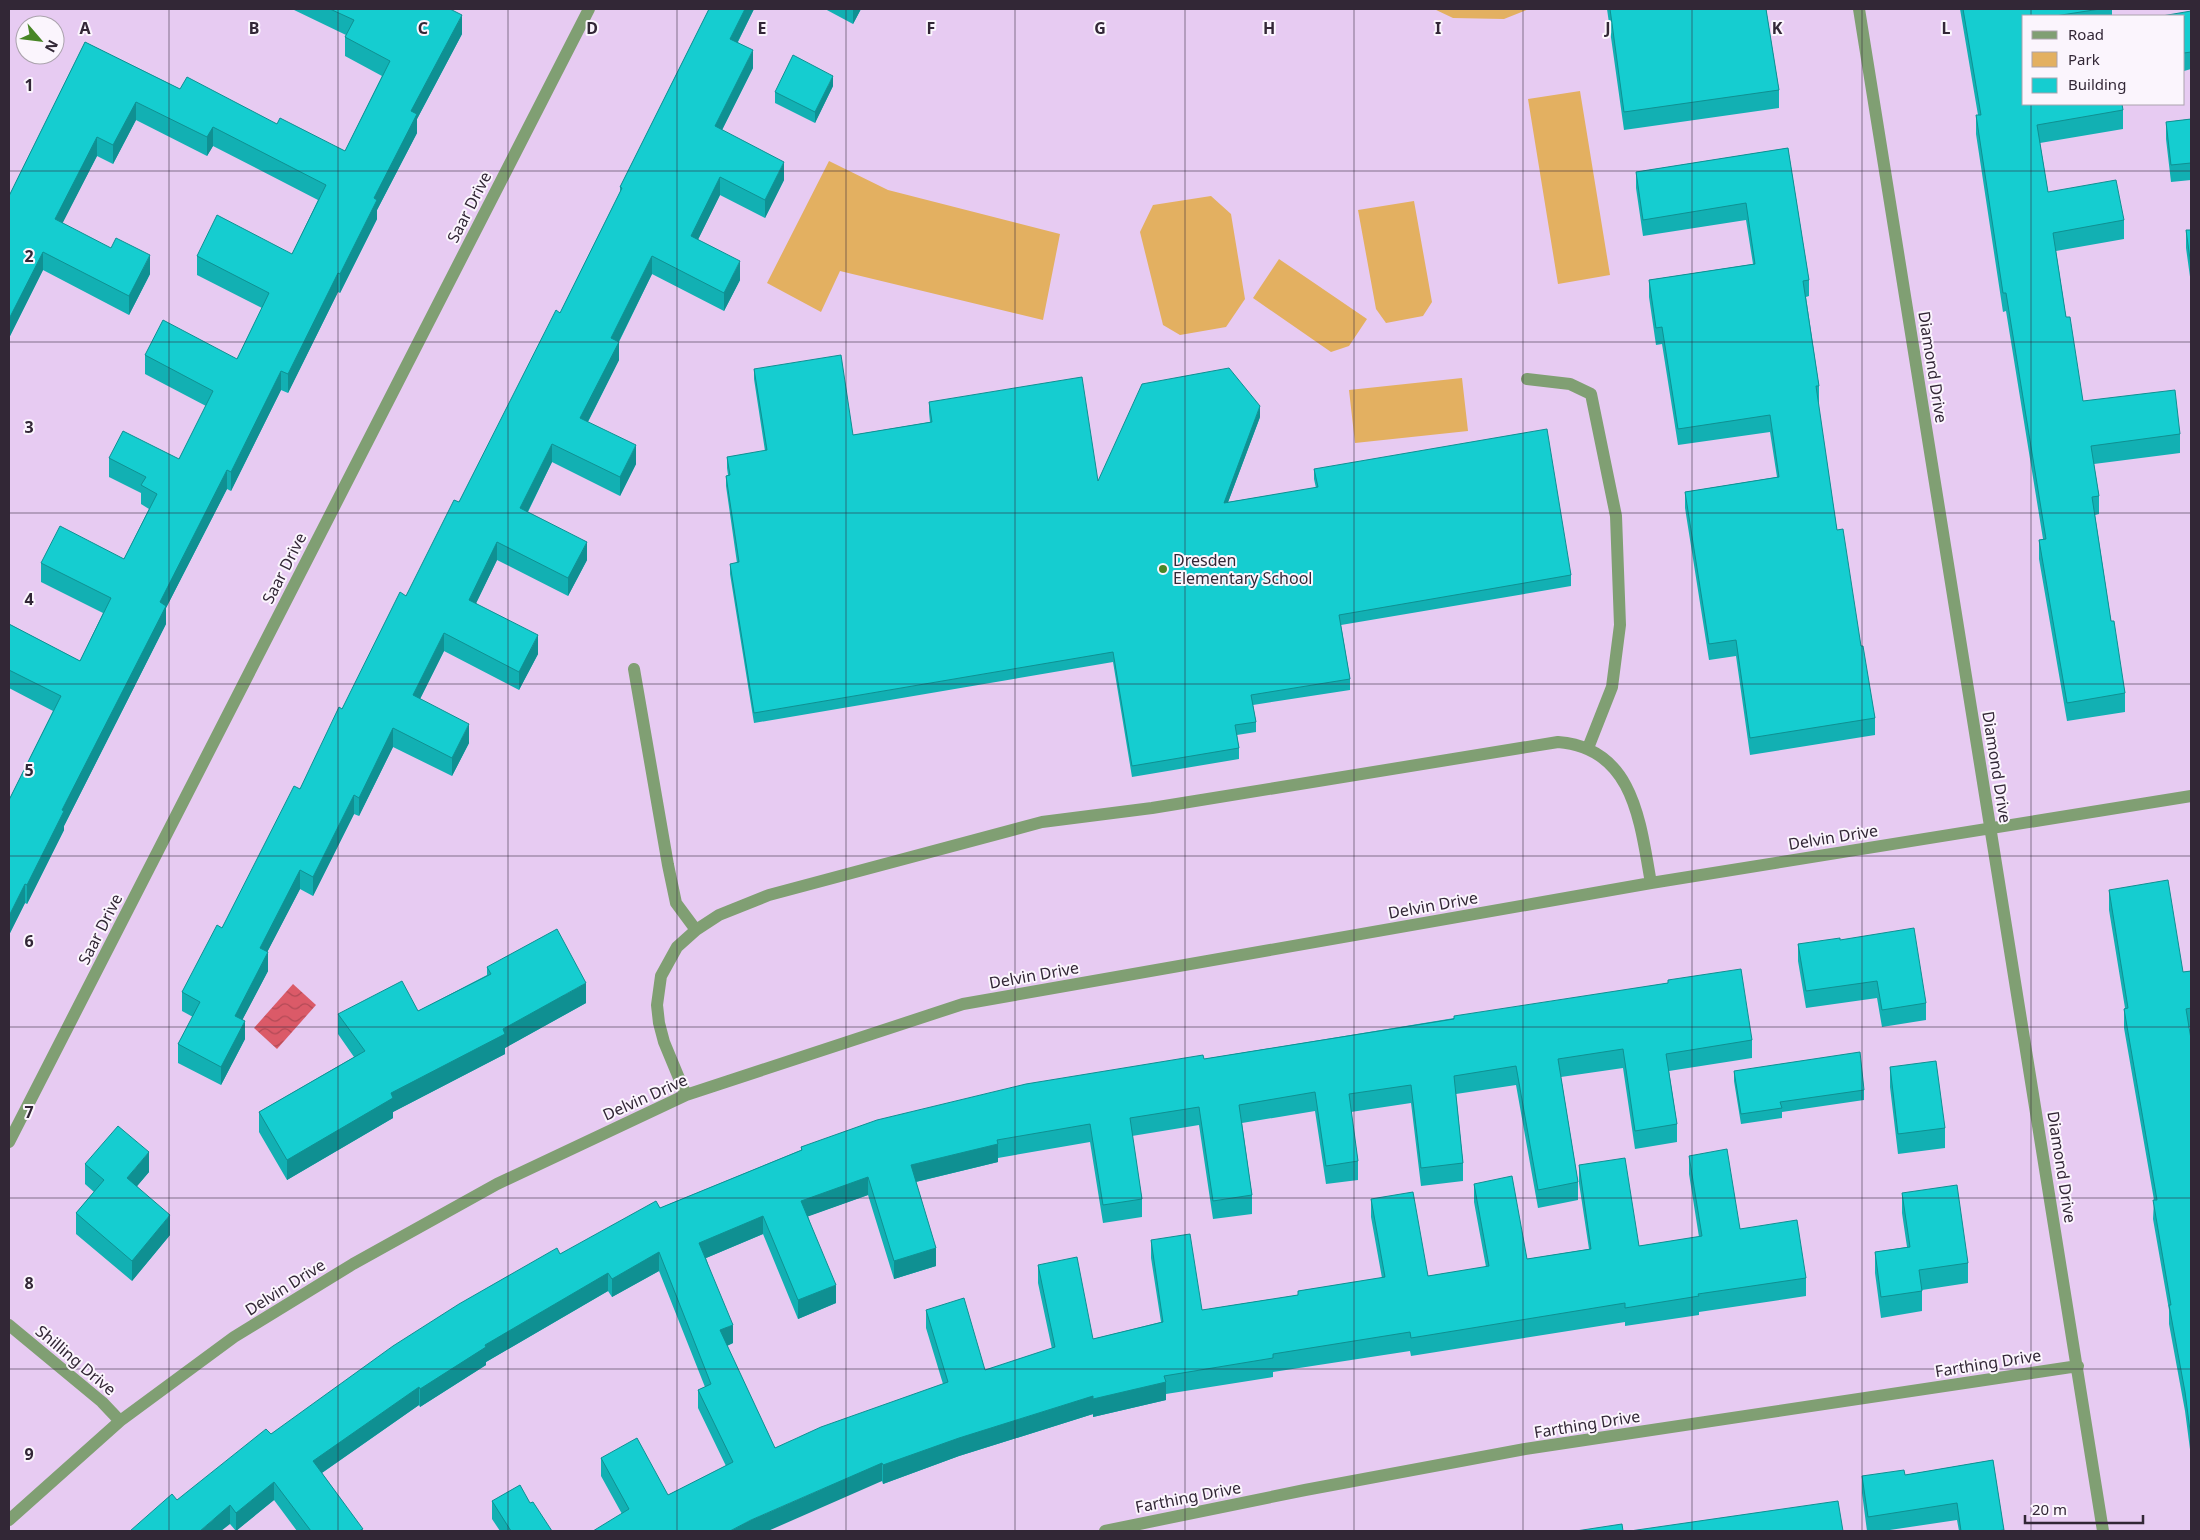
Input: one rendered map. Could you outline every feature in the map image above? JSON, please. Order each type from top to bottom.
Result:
[{"type":"street","name":"Saar Drive","points":[[9,1142],[589,9]]},
{"type":"street","name":"Diamond Drive","points":[[1859,9],[2103,1531]]},
{"type":"street","points":[[1527,379],[1570,384],[1591,394],[1616,516],[1620,625],[1612,687],[1588,748]]},
{"type":"street","points":[[634,669],[676,903],[696,930]]},
{"type":"street","points":[[686,1095],[664,1042],[657,1005],[661,976],[677,947],[696,930],[719,915],[770,895],[1042,822],[1152,808],[1558,742],[1573,743],[1588,748],[1601,756],[1615,768],[1625,782],[1641,827],[1651,882]]},
{"type":"street","name":"Delvin Drive","points":[[9,1520],[120,1421],[234,1338],[354,1264],[497,1184],[686,1095],[962,1004],[1651,882],[2191,796]]},
{"type":"street","name":"Shilling Drive","points":[[9,1325],[102,1402],[120,1421]]},
{"type":"street","name":"Farthing Drive","points":[[1105,1531],[1305,1490],[1525,1450],[2078,1366]]},
{"type":"green space","points":[[1434,9],[1529,9],[1504,19],[1453,18]]},
{"type":"green space","points":[[1580,91],[1610,275],[1558,284],[1528,99]]},
{"type":"green space","points":[[829,161],[888,190],[1060,234],[1043,320],[840,271],[821,312],[767,283]]},
{"type":"green space","points":[[1211,196],[1231,214],[1245,299],[1226,327],[1180,335],[1163,325],[1140,232],[1153,205]]},
{"type":"green space","points":[[1414,201],[1432,302],[1423,316],[1386,323],[1376,309],[1358,210]]},
{"type":"green space","points":[[1279,259],[1367,319],[1349,346],[1331,352],[1253,298]]},
{"type":"green space","points":[[1462,378],[1468,431],[1355,443],[1349,390]]},
{"type":"water","points":[[293,984],[316,1005],[277,1049],[254,1028]]},
{"type":"building","points":[[330,9],[450,9],[462,15],[411,111],[417,114],[374,198],[377,200],[340,274],[338,273],[288,374],[281,371],[231,472],[227,470],[160,602],[166,606],[62,810],[64,811],[27,885],[25,884],[9,916],[9,800],[61,696],[9,670],[9,624],[80,661],[111,598],[41,563],[60,526],[124,559],[157,494],[141,485],[146,477],[109,458],[123,431],[179,459],[213,391],[145,355],[163,320],[237,359],[269,293],[197,256],[217,215],[292,254],[326,185],[213,127],[207,137],[136,102],[113,145],[97,137],[55,219],[111,248],[116,238],[150,255],[129,296],[43,252],[9,319],[9,196],[85,42],[180,89],[187,77],[277,124],[280,118],[345,151],[390,61],[345,37],[354,20]]},
{"type":"building","points":[[709,9],[745,9],[730,39],[753,50],[715,126],[784,162],[765,200],[720,177],[691,236],[740,261],[724,293],[652,256],[611,338],[619,342],[580,418],[636,445],[620,477],[552,444],[520,508],[587,542],[568,578],[497,542],[469,600],[538,635],[519,672],[444,633],[413,695],[469,724],[452,758],[393,728],[359,798],[354,795],[313,877],[300,870],[260,948],[268,952],[235,1016],[245,1021],[221,1067],[178,1044],[200,1002],[182,992],[217,925],[222,928],[294,786],[300,789],[339,707],[342,709],[400,592],[406,596],[454,500],[459,502],[556,310],[560,313],[622,188],[620,187]]},
{"type":"building","points":[[1610,9],[1766,9],[1779,90],[1624,112]]},
{"type":"building","points":[[1963,9],[2100,9],[2061,15],[2022,15],[2022,105],[2122,105],[2123,110],[2037,125],[2048,192],[2116,180],[2124,220],[2053,233],[2066,317],[2070,317],[2083,401],[2175,390],[2180,434],[2091,446],[2099,496],[2092,497],[2111,621],[2114,621],[2125,693],[2067,703],[2039,540],[2046,539],[2006,293],[2003,293],[1976,115],[1981,115]]},
{"type":"building","points":[[2191,11],[2191,52],[2185,53],[2185,15],[2168,15]]},
{"type":"building","points":[[793,55],[833,76],[815,112],[775,92]]},
{"type":"building","points":[[2191,119],[2191,163],[2171,165],[2166,122]]},
{"type":"building","points":[[1788,148],[1809,280],[1803,281],[1819,386],[1816,386],[1837,530],[1843,529],[1861,646],[1863,646],[1875,718],[1750,738],[1736,640],[1709,644],[1685,492],[1779,477],[1770,415],[1678,429],[1662,327],[1656,328],[1649,280],[1755,264],[1746,203],[1643,220],[1636,172]]},
{"type":"building","points":[[2186,230],[2191,230],[2191,266]]},
{"type":"building","name":"Dresden Elementary School","points":[[841,355],[853,435],[932,422],[929,402],[1082,377],[1098,481],[1142,384],[1229,368],[1260,406],[1224,503],[1318,487],[1314,469],[1547,429],[1571,575],[1339,615],[1350,679],[1251,695],[1256,722],[1235,725],[1239,748],[1132,766],[1113,652],[754,713],[730,564],[739,562],[726,476],[730,475],[727,457],[767,450],[754,369]]},
{"type":"building","points":[[2168,880],[2183,972],[2191,971],[2191,1008],[2186,1009],[2191,1039],[2191,1438],[2153,1200],[2157,1200],[2124,1009],[2128,1008],[2109,890]]},
{"type":"building","points":[[1914,928],[1926,1003],[1882,1010],[1877,981],[1806,991],[1798,944],[1840,938],[1840,940]]},
{"type":"building","points":[[557,929],[586,983],[503,1029],[505,1034],[391,1093],[393,1098],[287,1160],[259,1112],[365,1051],[338,1014],[402,981],[418,1011],[491,974],[487,967]]},
{"type":"building","points":[[1741,969],[1752,1040],[1666,1054],[1677,1124],[1635,1131],[1623,1049],[1558,1059],[1578,1182],[1538,1190],[1516,1066],[1454,1076],[1463,1163],[1421,1168],[1411,1085],[1349,1094],[1358,1161],[1326,1166],[1315,1092],[1239,1105],[1252,1195],[1213,1201],[1199,1107],[1130,1118],[1142,1199],[1103,1205],[1090,1124],[997,1140],[998,1144],[911,1165],[936,1248],[894,1261],[868,1177],[801,1201],[836,1285],[798,1300],[763,1216],[699,1243],[733,1325],[720,1330],[775,1448],[821,1427],[948,1382],[926,1310],[964,1298],[985,1370],[1055,1347],[1038,1265],[1077,1257],[1093,1339],[1163,1322],[1151,1240],[1190,1234],[1202,1310],[1298,1295],[1298,1291],[1385,1277],[1371,1199],[1413,1192],[1428,1276],[1489,1266],[1474,1184],[1512,1176],[1527,1259],[1591,1249],[1579,1165],[1625,1158],[1639,1246],[1702,1236],[1689,1156],[1727,1149],[1740,1229],[1797,1220],[1806,1278],[1698,1294],[1699,1296],[1625,1308],[1625,1303],[1411,1338],[1410,1332],[1273,1354],[1273,1358],[1164,1376],[1166,1382],[1093,1399],[1093,1396],[959,1438],[883,1465],[882,1463],[730,1531],[593,1531],[629,1509],[601,1458],[637,1438],[668,1495],[733,1462],[698,1390],[711,1384],[659,1252],[612,1279],[608,1273],[485,1345],[486,1347],[420,1389],[419,1387],[313,1461],[363,1529],[359,1531],[311,1531],[274,1482],[236,1513],[230,1505],[200,1531],[130,1531],[172,1494],[177,1500],[266,1429],[271,1434],[393,1346],[459,1304],[557,1248],[560,1254],[656,1201],[660,1208],[802,1150],[801,1147],[877,1120],[1026,1084],[1203,1055],[1204,1059],[1454,1019],[1454,1016],[1668,983],[1668,980]]},
{"type":"building","points":[[1860,1052],[1864,1090],[1780,1102],[1782,1108],[1741,1114],[1734,1071]]},
{"type":"building","points":[[1936,1061],[1945,1128],[1898,1134],[1890,1067]]},
{"type":"building","points":[[118,1126],[149,1152],[127,1178],[170,1215],[132,1261],[76,1213],[104,1180],[85,1164]]},
{"type":"building","points":[[1957,1185],[1968,1263],[1919,1270],[1922,1291],[1881,1297],[1875,1252],[1910,1247],[1902,1193]]},
{"type":"building","points":[[1993,1460],[2004,1530],[1961,1531],[1957,1503],[1868,1517],[1862,1476],[1904,1470],[1905,1475]]},
{"type":"building","points":[[520,1485],[530,1503],[533,1502],[552,1531],[511,1531],[492,1501]]},
{"type":"building","points":[[1838,1501],[1843,1531],[1630,1531]]},
{"type":"building","points":[[1622,1524],[1623,1531],[1576,1531]]},
{"type":"place","name":"Dresden Elementary School","points":[[1163,569]]}]
